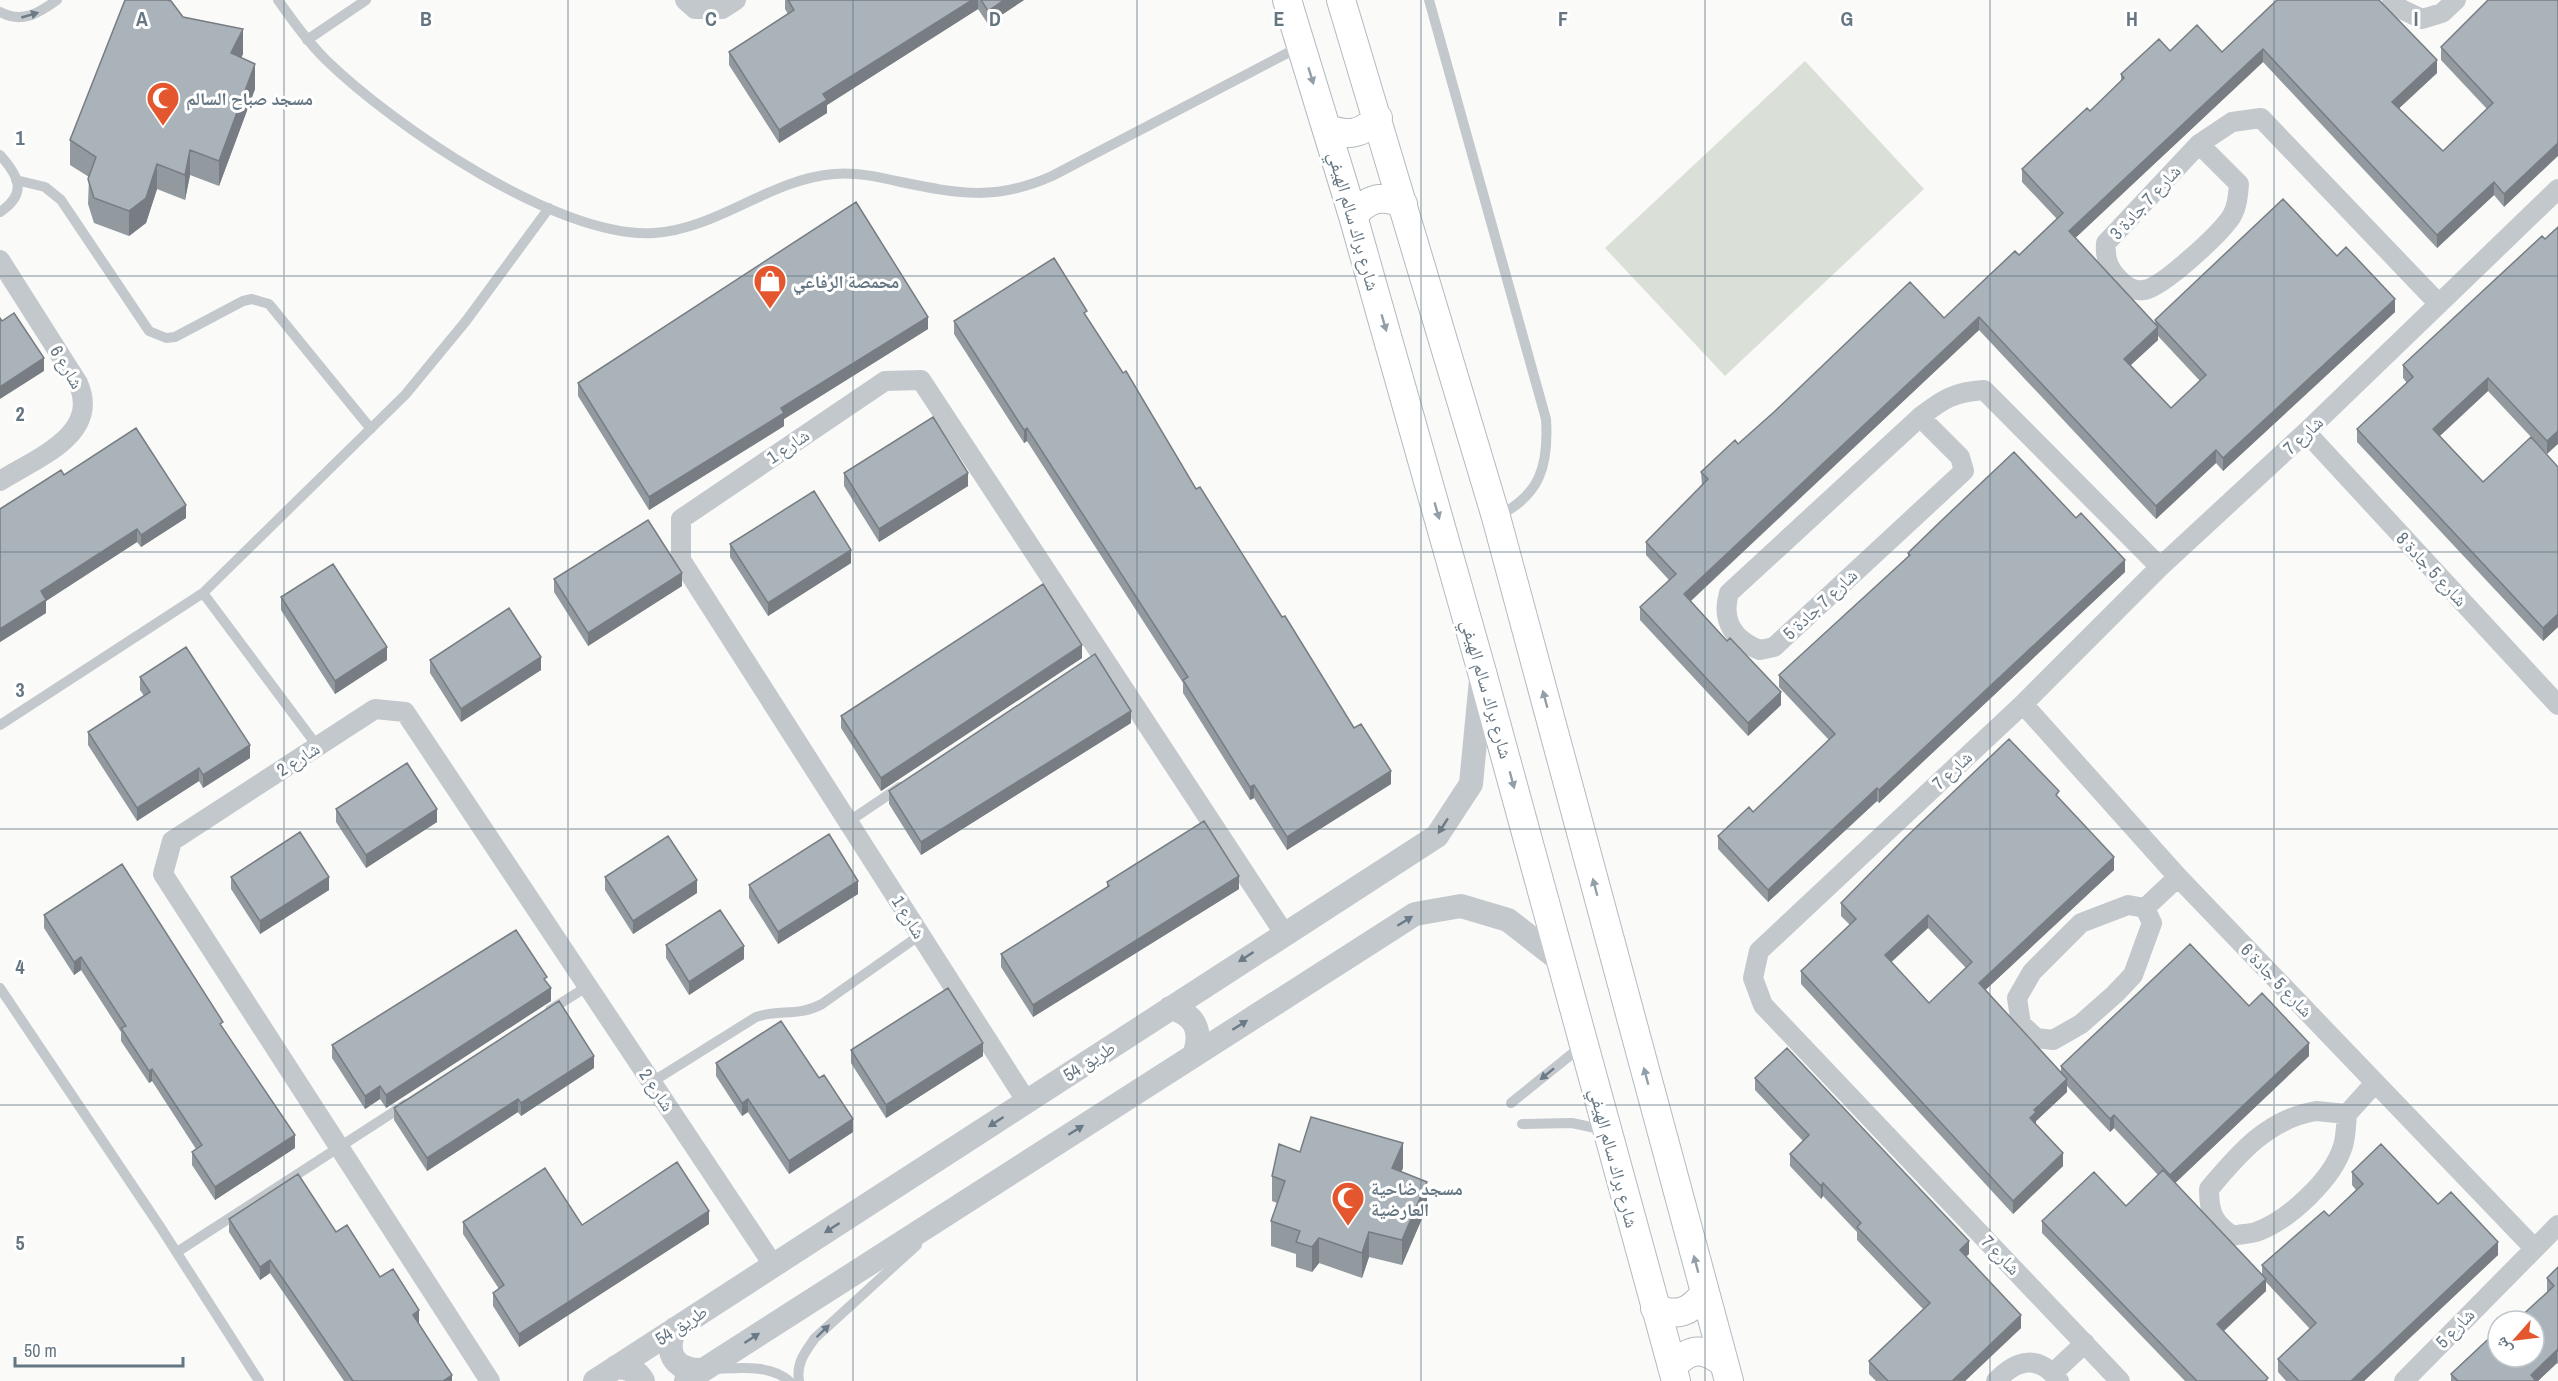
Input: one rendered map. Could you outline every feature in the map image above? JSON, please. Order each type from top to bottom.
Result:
[{"type":"main road","name":"شارع براك سالم الهيفي","points":[[1287,0],[1353,216],[1482,672],[1674,1374]]},
{"type":"main road","points":[[1341,0],[1496,517],[1726,1372]]},
{"type":"main road","points":[[1327,128],[1340,134],[1355,134],[1368,128],[1378,118]]},
{"type":"main road","points":[[1353,216],[1362,204],[1375,198],[1390,198],[1403,204]]},
{"type":"main road","points":[[1655,1308],[1668,1314],[1683,1313],[1695,1306],[1704,1294]]},
{"type":"main road","points":[[1674,1374],[1683,1356],[1697,1351],[1712,1354],[1726,1372]]},
{"type":"street","points":[[685,0],[695,9],[722,9],[736,0]]},
{"type":"street","points":[[2392,0],[2401,9],[2422,19],[2442,13],[2456,0]]},
{"type":"street","name":"شارع 7 جادة 3","points":[[2199,144],[2239,184],[2238,200],[2230,219],[2165,281],[2144,290],[2126,287],[2113,273],[2105,257],[2106,243],[2199,144],[2232,122],[2261,118],[2439,304]]},
{"type":"street","name":"شارع 7","points":[[2120,1381],[1763,1005],[1753,978],[1759,951],[2023,704],[2160,567],[2306,432],[2558,189]]},
{"type":"street","name":"شارع 6","points":[[0,260],[78,383],[83,395],[84,408],[81,421],[74,432],[0,481]]},
{"type":"street","name":"شارع 1","points":[[1027,1102],[681,560],[681,519],[885,381],[921,380],[1096,658],[1284,933]]},
{"type":"street","name":"شارع 7 جادة 5","points":[[1920,417],[1960,457],[1964,471],[1774,647],[1760,650],[1735,635],[1727,622],[1725,606],[1729,593],[1920,417],[1943,399],[1961,391],[1984,390],[2160,567]]},
{"type":"street","name":"شارع 5 جادة 8","points":[[2306,432],[2558,705]]},
{"type":"street","name":"طريق 54","points":[[595,1381],[1437,836],[1471,784],[1482,672]]},
{"type":"street","name":"شارع 5 جادة 6","points":[[2023,704],[2178,877],[2534,1248]]},
{"type":"street","name":"شارع 2","points":[[490,1381],[163,874],[172,841],[375,710],[405,712],[774,1266]]},
{"type":"street","points":[[2145,908],[2178,877]]},
{"type":"street","points":[[2128,905],[2145,908],[2151,923],[2133,975],[2081,1024],[2053,1040],[2036,1038],[2021,1024],[2017,998],[2032,972],[2080,923],[2128,905]]},
{"type":"street","points":[[675,1329],[670,1341],[671,1354],[678,1365],[695,1375],[1415,914],[1461,906],[1508,920],[1562,962]]},
{"type":"street","points":[[1170,1008],[1182,1011],[1192,1018],[1198,1030],[1198,1042],[1194,1055]]},
{"type":"street","points":[[2347,1114],[2316,1111],[2294,1115],[2264,1132],[2240,1151],[2209,1189],[2209,1212],[2219,1227],[2233,1236],[2256,1232],[2308,1198],[2324,1178],[2343,1147],[2347,1114],[2375,1083]]},
{"type":"street","name":"شارع 5","points":[[2404,1381],[2558,1225]]},
{"type":"street","points":[[1996,1381],[2009,1367],[2027,1362],[2045,1367],[2056,1377],[2085,1343]]},
{"type":"street","points":[[616,1367],[629,1368],[640,1375],[643,1381]]},
{"type":"lane","points":[[0,12],[8,17],[31,16],[57,0]]},
{"type":"lane","points":[[278,0],[307,40],[340,73],[433,145],[491,179],[549,208],[595,225],[624,232],[653,233],[683,228],[794,183],[834,174],[874,176],[958,194],[977,195],[1015,190],[1052,176],[1302,45]]},
{"type":"lane","points":[[307,40],[366,0]]},
{"type":"lane","points":[[1429,0],[1546,419],[1546,453],[1532,493],[1522,503],[1496,517]]},
{"type":"lane","points":[[0,155],[16,180],[18,193],[16,200],[0,212]]},
{"type":"lane","points":[[16,180],[45,188],[61,200],[149,331],[166,338],[176,338],[243,301],[252,299],[269,304],[371,429]]},
{"type":"lane","points":[[0,725],[203,593],[371,429],[436,359],[549,208]]},
{"type":"lane","points":[[203,593],[318,747]]},
{"type":"lane","points":[[848,822],[906,783]]},
{"type":"lane","points":[[652,1082],[756,1017],[766,1014],[804,1012],[822,1004],[920,935]]},
{"type":"lane","points":[[538,1018],[588,986]]},
{"type":"lane","points":[[0,988],[177,1252],[259,1381]]},
{"type":"lane","points":[[1511,1103],[1583,1045]]},
{"type":"lane","points":[[177,1252],[419,1095]]},
{"type":"lane","points":[[1522,1124],[1572,1123],[1606,1130]]},
{"type":"lane","points":[[800,1381],[798,1370],[803,1354],[815,1338],[975,1194]]},
{"type":"lane","points":[[695,1375],[758,1369],[774,1372],[789,1381]]},
{"type":"shaded area","points":[[1805,61],[1924,189],[1725,376],[1605,248]]},
{"type":"building","name":"مسجد صباح السالم","points":[[125,0],[167,0],[171,1],[183,17],[243,29],[231,53],[255,64],[219,161],[190,150],[185,175],[157,164],[146,198],[129,211],[94,198],[88,179],[96,157],[70,140]]},
{"type":"building","points":[[788,0],[972,0],[823,94],[827,100],[779,130],[729,52],[794,10]]},
{"type":"building","points":[[981,0],[1004,0],[988,11]]},
{"type":"building","points":[[2277,0],[2379,0],[2437,60],[2392,102],[2443,151],[2493,103],[2441,47],[2488,0],[2558,0],[2558,143],[2504,194],[2494,182],[2437,235],[2263,49],[2069,231],[2158,327],[2124,359],[2171,408],[2206,375],[2155,320],[2283,199],[2337,256],[2346,247],[2395,299],[2223,458],[2216,450],[2156,506],[1979,317],[1684,594],[1727,641],[1730,638],[1781,692],[1748,723],[1640,607],[1676,574],[1646,542],[1708,479],[1701,472],[1735,440],[1738,444],[1774,412],[1910,282],[1944,318],[2015,251],[2019,255],[2063,213],[2022,169],[2087,108],[2090,111],[2124,78],[2121,74],[2159,39],[2170,51],[2197,25],[2222,52]]},
{"type":"building","points":[[856,202],[928,317],[781,408],[784,413],[649,497],[578,383]]},
{"type":"building","points":[[2558,227],[2558,431],[2547,441],[2488,378],[2433,429],[2483,482],[2531,437],[2558,467],[2558,614],[2543,628],[2357,429],[2413,377],[2403,365],[2542,236],[2545,239]]},
{"type":"building","points":[[1054,258],[1087,311],[1084,313],[1123,373],[1126,371],[1196,489],[1200,487],[1282,617],[1285,616],[1354,728],[1361,724],[1391,771],[1287,837],[1254,785],[1250,787],[1183,680],[1188,677],[1027,428],[1024,430],[954,321]]},
{"type":"building","points":[[14,313],[44,358],[0,387],[0,318],[2,321]]},
{"type":"building","points":[[933,417],[968,473],[879,529],[844,473]]},
{"type":"building","points":[[136,428],[186,505],[141,535],[137,529],[41,591],[46,600],[0,629],[0,509],[61,470],[64,475]]},
{"type":"building","points":[[2014,452],[2076,518],[2081,513],[2125,560],[1879,790],[1877,788],[1768,890],[1718,836],[1749,807],[1753,812],[1835,734],[1779,675],[1910,555],[1908,553]]},
{"type":"building","points":[[814,491],[851,550],[768,603],[730,544]]},
{"type":"building","points":[[648,520],[682,573],[588,633],[554,579]]},
{"type":"building","points":[[333,564],[387,647],[335,681],[281,597]]},
{"type":"building","points":[[1043,584],[1082,645],[881,778],[841,716]]},
{"type":"building","points":[[509,608],[541,657],[461,709],[430,660]]},
{"type":"building","points":[[186,647],[250,745],[203,775],[199,768],[137,808],[88,732],[150,692],[140,677]]},
{"type":"building","points":[[1095,654],[1131,711],[921,842],[889,791]]},
{"type":"building","points":[[2009,739],[2059,791],[2056,795],[2114,857],[1979,983],[2067,1079],[2034,1110],[2036,1112],[2030,1118],[2063,1153],[2013,1201],[1801,971],[1856,919],[1841,903],[1906,837]],"holes":[[[1928,915],[1972,962],[1929,1003],[1885,955]]]},
{"type":"building","points":[[407,763],[437,809],[366,855],[336,809]]},
{"type":"building","points":[[1204,821],[1239,876],[1033,1005],[1001,954],[1109,886],[1107,882]]},
{"type":"building","points":[[300,832],[329,877],[260,921],[231,877]]},
{"type":"building","points":[[829,834],[858,881],[778,932],[749,885]]},
{"type":"building","points":[[668,836],[697,880],[633,921],[605,877]]},
{"type":"building","points":[[122,864],[223,1022],[220,1024],[295,1135],[215,1187],[192,1152],[202,1145],[152,1069],[149,1071],[121,1028],[126,1026],[81,957],[74,962],[44,915]]},
{"type":"building","points":[[720,910],[744,946],[689,982],[666,945]]},
{"type":"building","points":[[516,930],[547,977],[544,979],[551,988],[386,1095],[380,1086],[365,1096],[332,1045]]},
{"type":"building","points":[[2190,944],[2249,1006],[2262,993],[2309,1043],[2170,1175],[2114,1115],[2110,1119],[2061,1066]]},
{"type":"building","points":[[948,988],[983,1043],[886,1105],[851,1050]]},
{"type":"building","points":[[559,1001],[594,1056],[521,1103],[518,1099],[427,1158],[394,1108]]},
{"type":"building","points":[[781,1021],[819,1078],[824,1075],[853,1119],[789,1161],[748,1099],[742,1103],[716,1063]]},
{"type":"building","points":[[1787,1048],[1969,1241],[1960,1250],[2021,1315],[1952,1381],[1888,1381],[1869,1361],[1930,1303],[1857,1227],[1861,1223],[1823,1183],[1821,1186],[1790,1154],[1809,1135],[1755,1078]]},
{"type":"building","name":"مسجد ضاحية العارضية","points":[[1311,1117],[1403,1143],[1392,1168],[1427,1182],[1402,1240],[1369,1232],[1362,1253],[1319,1238],[1312,1247],[1296,1242],[1300,1231],[1271,1221],[1285,1181],[1272,1176],[1279,1144],[1300,1152]]},
{"type":"building","points":[[2381,1144],[2438,1204],[2451,1192],[2498,1242],[2351,1381],[2299,1381],[2278,1359],[2316,1323],[2262,1265],[2324,1211],[2329,1216],[2363,1184],[2352,1172]]},
{"type":"building","points":[[677,1162],[709,1211],[519,1334],[493,1293],[504,1285],[463,1222],[545,1168],[582,1225]]},
{"type":"building","points":[[2163,1170],[2266,1279],[2217,1324],[2268,1378],[2265,1381],[2197,1381],[2042,1221],[2094,1172],[2126,1206]]},
{"type":"building","points":[[298,1174],[336,1232],[347,1225],[380,1277],[393,1269],[419,1310],[413,1315],[452,1375],[443,1381],[353,1381],[270,1260],[260,1267],[229,1219]]},
{"type":"building","points":[[2558,1267],[2558,1351],[2546,1361],[2546,1309],[2529,1309],[2554,1286],[2547,1278]]},
{"type":"building","points":[[2486,1341],[2486,1369],[2537,1369],[2531,1375],[2536,1381],[2458,1381],[2451,1374]]},
{"type":"place","name":"مسجد صباح السالم","points":[[163,127]]},
{"type":"place","name":"محمصة الرفاعي","points":[[770,310]]},
{"type":"place","name":"مسجد ضاحية العارضية","points":[[1348,1227]]}]
